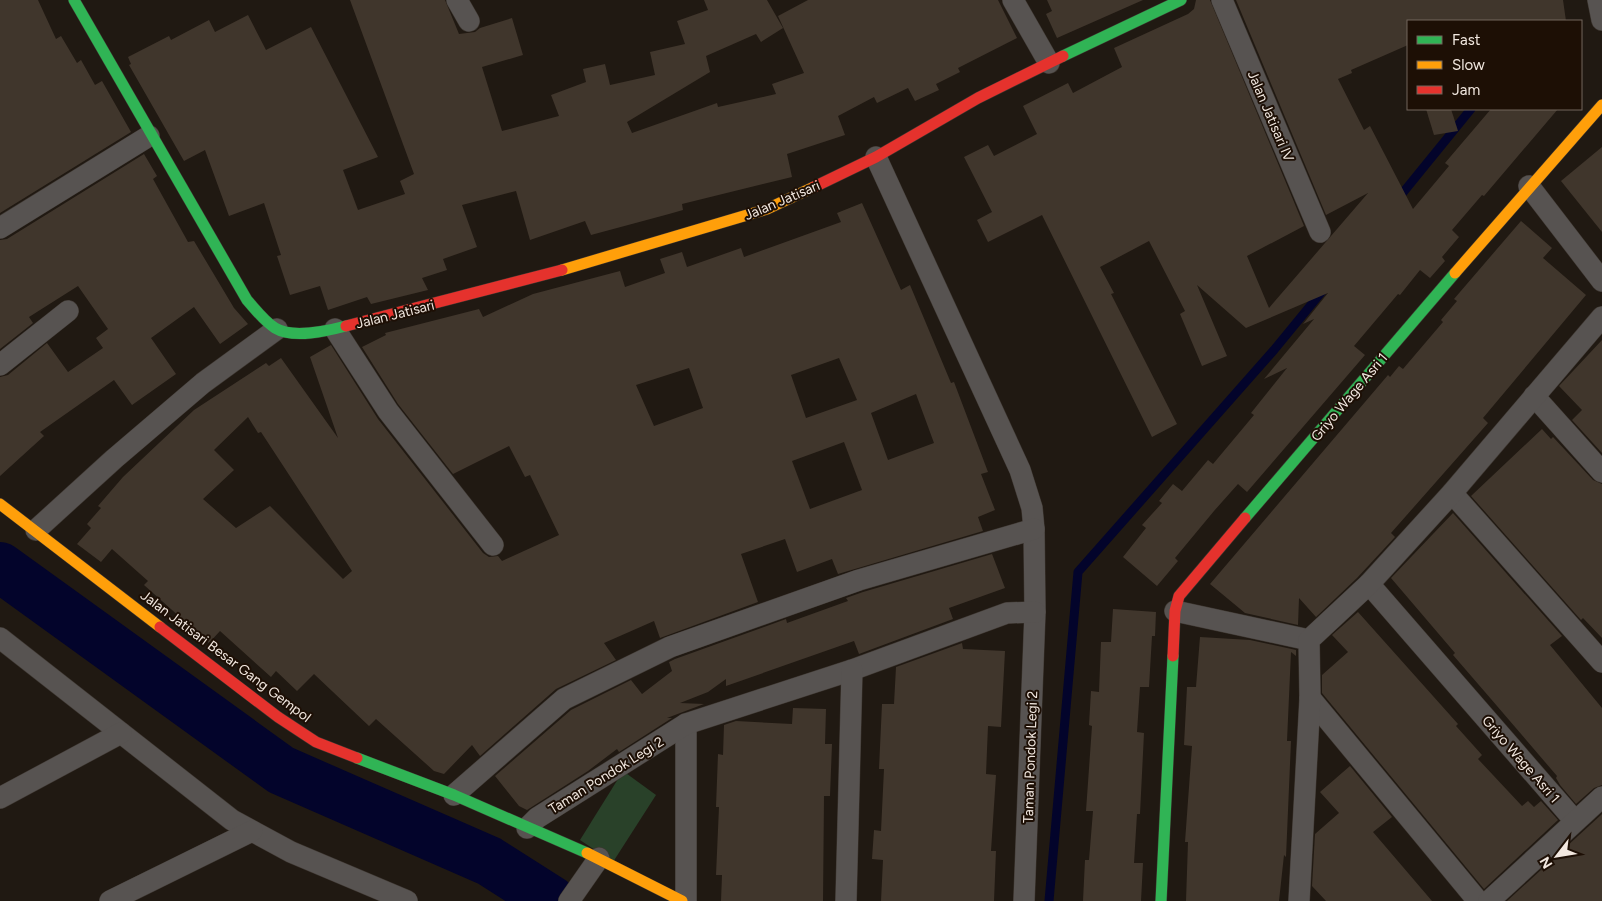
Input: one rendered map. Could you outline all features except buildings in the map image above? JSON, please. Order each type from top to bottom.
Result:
[{"type":"street","points":[[36,530],[114,459],[203,383],[277,329],[264,318],[239,288],[150,136],[74,0]]},
{"type":"street","points":[[457,0],[469,21]]},
{"type":"street","points":[[1013,0],[1049,63]]},
{"type":"street","name":"Jalan Jatisari","points":[[277,329],[293,333],[335,329],[447,301],[699,231],[767,209],[876,157],[978,98],[1111,32],[1181,0]]},
{"type":"street","name":"Jalan Jatisari IV","points":[[1222,0],[1320,232]]},
{"type":"street","points":[[1598,0],[1602,20]]},
{"type":"street","name":"Griyo Wage Asri 1","points":[[1162,901],[1175,611],[1180,596],[1529,186],[1602,104]]},
{"type":"street","points":[[0,228],[150,136]]},
{"type":"street","points":[[454,795],[564,699],[670,646],[859,580],[1034,529],[1032,508],[1020,470],[876,157]]},
{"type":"street","points":[[1529,186],[1602,281]]},
{"type":"street","points":[[0,365],[68,311]]},
{"type":"street","points":[[1302,897],[1310,698],[1309,640],[1369,584],[1452,493],[1602,317]]},
{"type":"street","points":[[335,329],[388,411],[493,545]]},
{"type":"street","points":[[1534,396],[1602,472]]},
{"type":"street","points":[[1452,493],[1602,662]]},
{"type":"street","name":"Jalan Jatisari Besar Gang Gempol","points":[[0,504],[278,717],[316,742],[454,795]]},
{"type":"street","name":"Taman Pondok Legi 2","points":[[1024,901],[1035,612],[1034,529]]},
{"type":"street","name":"Griyo Wage Asri 1","points":[[1369,584],[1575,822]]},
{"type":"street","points":[[1175,611],[1309,640]]},
{"type":"street","name":"Taman Pondok Legi 2","points":[[527,828],[537,818],[686,724],[852,670],[1007,613],[1035,612]]},
{"type":"street","points":[[0,638],[232,820],[290,852],[404,901]]},
{"type":"street","points":[[846,901],[852,670]]},
{"type":"street","points":[[1310,698],[1478,901]]},
{"type":"street","name":"Taman Pondok Legi 2","points":[[686,724],[686,901]]},
{"type":"street","points":[[0,798],[121,733]]},
{"type":"street","name":"Taman Pondok Legi 2","points":[[454,795],[599,858],[682,901]]},
{"type":"street","points":[[1489,901],[1602,797]]},
{"type":"street","points":[[110,901],[252,831]]},
{"type":"street","points":[[569,901],[599,858]]},
{"type":"green space","points":[[623,771],[656,795],[613,862],[580,840]]},
{"type":"waterway","points":[[1397,200],[1470,110]]},
{"type":"waterway","points":[[1049,901],[1078,572],[1274,350],[1324,289]]},
{"type":"waterway","points":[[0,567],[281,770],[489,861],[552,901]]},
{"type":"traffic: fast","points":[[74,0],[247,300],[267,322],[282,331],[300,334],[346,326]]},
{"type":"traffic: fast","points":[[1063,56],[1181,0]]},
{"type":"traffic: fast","points":[[1245,518],[1455,273]]},
{"type":"traffic: fast","points":[[1161,901],[1173,656]]},
{"type":"traffic: fast","points":[[357,758],[454,795],[587,853]]},
{"type":"traffic: slow","points":[[1455,273],[1602,105]]},
{"type":"traffic: slow","points":[[562,270],[767,209],[814,187]]},
{"type":"traffic: slow","points":[[0,504],[160,627]]},
{"type":"traffic: slow","points":[[587,853],[682,901]]},
{"type":"traffic: jam","points":[[814,187],[876,157],[978,98],[1063,56]]},
{"type":"traffic: jam","points":[[346,326],[562,270]]},
{"type":"traffic: jam","points":[[1173,656],[1175,611],[1179,596],[1245,518]]},
{"type":"traffic: jam","points":[[160,627],[278,717],[316,742],[357,758]]}]
